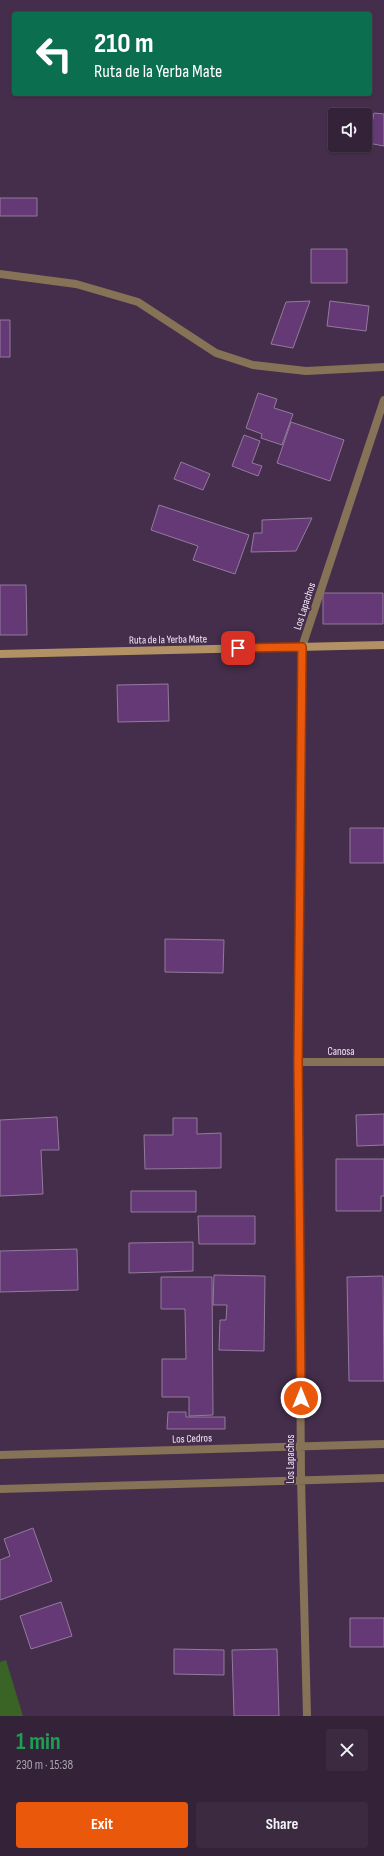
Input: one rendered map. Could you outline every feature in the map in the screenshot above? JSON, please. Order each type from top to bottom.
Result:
[{"type":"main road","name":"Ruta de la Yerba Mate","points":[[0,654],[384,645]]},
{"type":"street","points":[[0,274],[76,284],[138,302],[216,353],[253,366],[306,371],[384,367]]},
{"type":"street","name":"Los Lapachos","points":[[307,1716],[301,1479],[298,1062],[302,647],[384,400]]},
{"type":"street","name":"Canosa","points":[[298,1062],[384,1062]]},
{"type":"street","name":"Los Cedros","points":[[0,1455],[384,1444]]},
{"type":"street","points":[[0,1489],[301,1479],[384,1478]]},
{"type":"green space","points":[[6,1660],[23,1716],[0,1716],[0,1662]]},
{"type":"building","points":[[374,113],[384,114],[384,146],[372,144],[372,123]]},
{"type":"building","points":[[0,198],[37,198],[37,216],[0,216]]},
{"type":"building","points":[[311,249],[347,249],[347,283],[311,283]]},
{"type":"building","points":[[310,301],[293,348],[271,344],[286,302]]},
{"type":"building","points":[[330,301],[369,306],[366,331],[327,326]]},
{"type":"building","points":[[0,320],[10,320],[10,357],[0,357]]},
{"type":"building","points":[[258,393],[277,399],[274,408],[293,414],[282,445],[261,438],[262,434],[246,428]]},
{"type":"building","points":[[291,422],[344,440],[330,481],[277,463]]},
{"type":"building","points":[[244,435],[260,441],[252,463],[262,466],[258,476],[232,466]]},
{"type":"building","points":[[181,462],[210,474],[203,490],[174,479]]},
{"type":"building","points":[[159,505],[249,535],[235,574],[193,560],[198,546],[151,530]]},
{"type":"building","points":[[312,518],[296,551],[251,552],[254,533],[262,533],[262,520]]},
{"type":"building","points":[[0,585],[26,585],[27,635],[0,635]]},
{"type":"building","points":[[323,593],[383,593],[383,624],[323,624]]},
{"type":"building","points":[[168,684],[169,721],[118,722],[117,685]]},
{"type":"building","points":[[350,828],[384,828],[384,863],[350,863]]},
{"type":"building","points":[[165,939],[224,940],[223,973],[165,972]]},
{"type":"building","points":[[384,1114],[384,1145],[357,1146],[356,1115]]},
{"type":"building","points":[[57,1117],[59,1150],[41,1150],[43,1194],[0,1196],[0,1120]]},
{"type":"building","points":[[173,1118],[197,1118],[197,1134],[221,1133],[221,1168],[145,1169],[144,1135],[173,1135]]},
{"type":"building","points":[[336,1159],[384,1159],[384,1196],[381,1196],[381,1211],[336,1211]]},
{"type":"building","points":[[131,1191],[196,1191],[196,1212],[131,1212]]},
{"type":"building","points":[[198,1216],[255,1216],[255,1244],[199,1244]]},
{"type":"building","points":[[193,1242],[193,1271],[129,1273],[129,1243]]},
{"type":"building","points":[[77,1249],[78,1290],[0,1292],[0,1251]]},
{"type":"building","points":[[214,1275],[265,1276],[264,1351],[219,1350],[220,1320],[226,1320],[227,1305],[213,1305]]},
{"type":"building","points":[[383,1276],[384,1381],[349,1381],[347,1277]]},
{"type":"building","points":[[161,1277],[212,1277],[213,1415],[189,1416],[189,1397],[162,1397],[162,1359],[186,1359],[185,1309],[161,1309]]},
{"type":"building","points":[[168,1412],[186,1412],[186,1417],[225,1417],[225,1429],[167,1429]]},
{"type":"building","points":[[33,1528],[52,1581],[0,1600],[0,1560],[10,1556],[4,1539]]},
{"type":"building","points":[[61,1602],[72,1636],[31,1649],[20,1616]]},
{"type":"building","points":[[350,1618],[384,1618],[384,1647],[350,1647]]},
{"type":"building","points":[[174,1649],[224,1650],[224,1675],[174,1674]]},
{"type":"building","points":[[277,1649],[279,1716],[234,1716],[232,1650]]},
{"type":"route","points":[[238,648],[302,647],[298,1062],[301,1398]]}]
